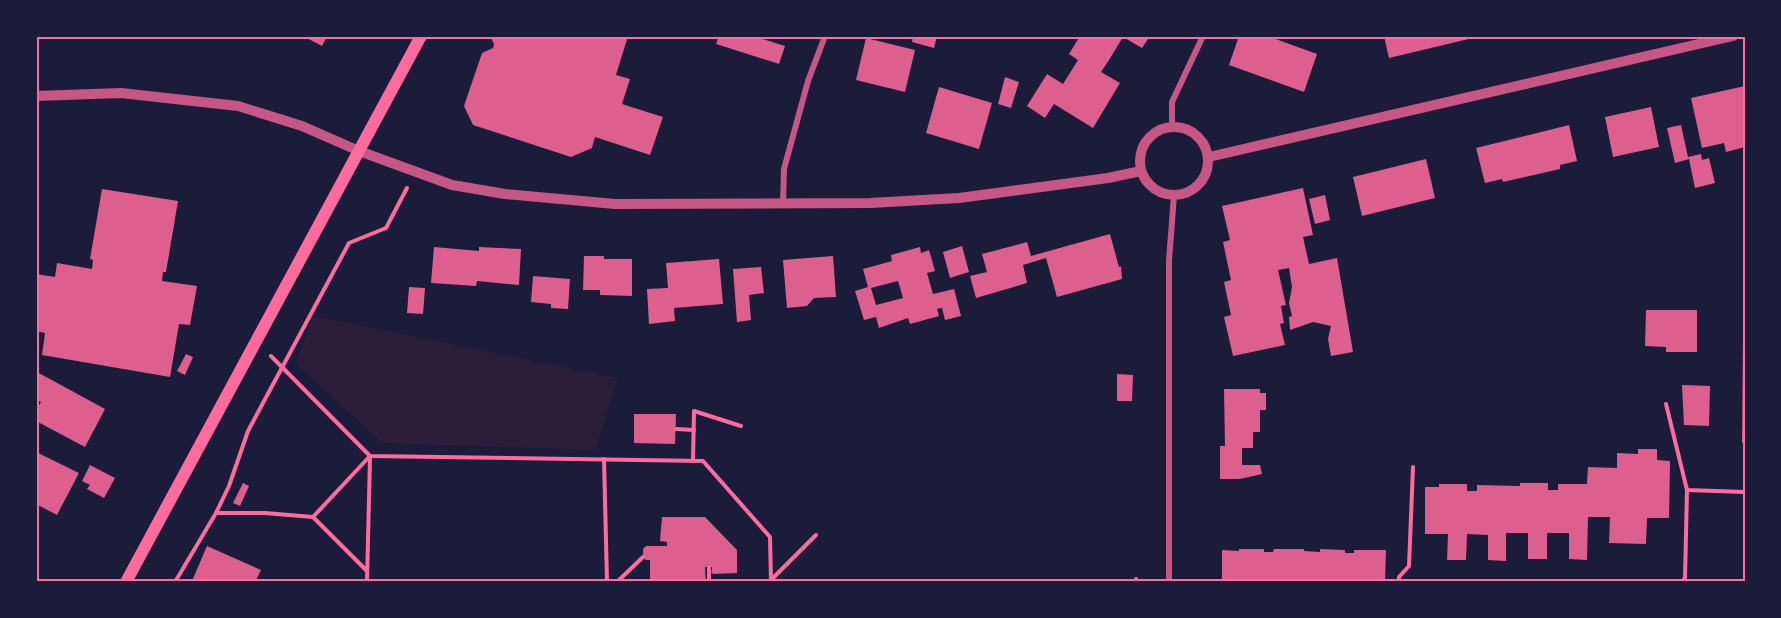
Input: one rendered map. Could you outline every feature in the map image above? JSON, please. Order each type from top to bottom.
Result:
[{"type":"main road","points":[[126,582],[421,36]]},
{"type":"street","points":[[783,204],[784,169],[808,81],[825,36]]},
{"type":"street","points":[[1172,126],[1172,102],[1203,36]]},
{"type":"street","points":[[1209,157],[1733,36]]},
{"type":"street","points":[[36,96],[121,93],[238,106],[302,126],[359,151],[452,185],[530,197],[615,204],[870,203],[959,198],[1108,178],[1141,171]]},
{"type":"street","points":[[1172,126],[1185,128],[1196,134],[1204,143],[1209,157],[1208,167],[1200,184],[1185,194],[1163,194],[1146,182],[1141,171],[1140,155],[1145,142],[1157,130],[1172,126]]},
{"type":"street","points":[[1169,582],[1168,261],[1174,195]]},
{"type":"path","points":[[175,582],[216,513],[229,486],[248,431],[283,370],[349,243],[386,228],[416,172]]},
{"type":"path","points":[[257,339],[283,370],[370,456],[703,461],[770,537],[771,581]]},
{"type":"path","points":[[1666,404],[1687,490],[1685,578],[1682,582]]},
{"type":"path","points":[[693,461],[693,411],[741,426]]},
{"type":"path","points":[[676,429],[693,430]]},
{"type":"path","points":[[313,517],[370,456]]},
{"type":"path","points":[[367,582],[370,456]]},
{"type":"path","points":[[604,459],[607,582]]},
{"type":"path","points":[[1399,582],[1399,578],[1410,567],[1413,467]]},
{"type":"path","points":[[1687,490],[1745,492]]},
{"type":"path","points":[[216,513],[265,513],[313,517],[368,572]]},
{"type":"path","points":[[771,581],[816,535]]},
{"type":"path","points":[[617,582],[643,557]]},
{"type":"path","points":[[709,568],[709,582]]},
{"type":"shaded area","points":[[313,316],[618,378],[595,450],[382,443],[295,363]]},
{"type":"building","points":[[303,36],[327,36],[322,46]]},
{"type":"building","points":[[490,36],[628,36],[616,75],[630,79],[622,104],[663,117],[650,155],[595,137],[592,148],[571,157],[473,125],[464,106],[482,53],[493,48],[494,44]]},
{"type":"building","points":[[719,36],[753,36],[785,46],[779,64],[716,44]]},
{"type":"building","points":[[913,36],[937,36],[934,48],[912,42]]},
{"type":"building","points":[[1080,36],[1150,36],[1142,48],[1123,37],[1101,72],[1120,83],[1093,128],[1054,104],[1045,118],[1027,106],[1047,74],[1063,84],[1078,60],[1069,54]]},
{"type":"building","points":[[1239,36],[1267,36],[1317,54],[1304,92],[1229,65]]},
{"type":"building","points":[[1384,36],[1477,36],[1477,37],[1389,58]]},
{"type":"building","points":[[866,38],[915,50],[905,92],[856,80]]},
{"type":"building","points":[[1005,77],[1019,82],[1011,108],[998,104]]},
{"type":"building","points":[[1745,86],[1745,147],[1726,152],[1724,143],[1702,148],[1691,98]]},
{"type":"building","points":[[939,87],[992,103],[979,149],[926,133]]},
{"type":"building","points":[[1651,107],[1659,147],[1613,157],[1605,117]]},
{"type":"building","points":[[1569,125],[1577,161],[1560,165],[1560,169],[1503,182],[1502,179],[1485,183],[1476,148]]},
{"type":"building","points":[[1681,125],[1688,157],[1701,154],[1702,160],[1709,158],[1715,183],[1695,188],[1689,159],[1675,163],[1667,128]]},
{"type":"building","points":[[1426,159],[1435,198],[1362,216],[1353,177]]},
{"type":"building","points":[[1303,188],[1313,235],[1303,237],[1309,264],[1337,258],[1353,352],[1331,356],[1328,339],[1331,326],[1313,322],[1290,330],[1289,317],[1292,316],[1289,303],[1292,287],[1289,268],[1278,270],[1286,305],[1281,306],[1284,323],[1280,324],[1285,345],[1233,356],[1224,317],[1231,315],[1224,282],[1231,280],[1223,242],[1230,240],[1222,206]]},
{"type":"building","points":[[102,189],[178,201],[166,272],[163,272],[162,281],[197,286],[190,325],[179,324],[170,377],[42,355],[45,333],[36,331],[36,274],[55,277],[57,263],[92,269],[93,260],[90,259]]},
{"type":"building","points":[[1325,195],[1330,220],[1315,224],[1309,199]]},
{"type":"building","points":[[1110,234],[1119,267],[1121,266],[1122,279],[1057,297],[1046,258],[1023,265],[1027,283],[976,298],[970,276],[987,272],[982,254],[1027,242],[1031,256]]},
{"type":"building","points":[[962,246],[969,272],[950,278],[943,252]]},
{"type":"building","points":[[434,247],[479,251],[479,247],[521,249],[519,285],[477,281],[476,286],[431,283]]},
{"type":"building","points":[[920,247],[921,253],[929,250],[935,271],[927,273],[933,294],[954,289],[961,316],[945,320],[942,308],[937,309],[939,316],[910,324],[908,318],[879,328],[876,317],[864,320],[855,291],[868,287],[863,269],[892,261],[891,255]],"holes":[[[898,281],[903,298],[876,305],[871,288]]]},
{"type":"building","points":[[584,256],[632,259],[632,296],[600,295],[600,290],[583,290]]},
{"type":"building","points":[[833,256],[836,297],[814,298],[807,306],[787,308],[783,260]]},
{"type":"building","points":[[719,259],[723,304],[674,308],[675,321],[649,324],[647,289],[668,288],[666,263]]},
{"type":"building","points":[[761,267],[764,293],[749,295],[751,320],[737,322],[733,269]]},
{"type":"building","points":[[533,276],[570,279],[568,309],[551,308],[551,304],[531,302]]},
{"type":"building","points":[[409,287],[425,288],[423,314],[407,313]]},
{"type":"building","points":[[1646,310],[1697,310],[1697,352],[1666,352],[1666,347],[1645,346]]},
{"type":"building","points":[[1743,341],[1745,341],[1745,443],[1742,443]]},
{"type":"building","points":[[186,354],[193,357],[185,375],[177,371]]},
{"type":"building","points":[[37,372],[105,409],[85,447],[36,421],[36,411],[41,402],[36,399]]},
{"type":"building","points":[[1117,374],[1133,375],[1132,401],[1117,401]]},
{"type":"building","points":[[1682,385],[1710,386],[1709,426],[1684,425]]},
{"type":"building","points":[[1224,389],[1260,389],[1260,393],[1266,393],[1266,410],[1260,410],[1260,432],[1253,432],[1253,448],[1242,448],[1242,465],[1260,465],[1262,474],[1240,479],[1220,479],[1220,446],[1225,446]]},
{"type":"building","points":[[634,414],[676,414],[675,444],[634,443]]},
{"type":"building","points":[[1638,449],[1657,449],[1657,460],[1670,461],[1669,518],[1647,518],[1646,544],[1609,543],[1610,517],[1588,517],[1587,560],[1569,559],[1569,533],[1547,533],[1547,559],[1528,559],[1528,533],[1506,533],[1506,561],[1488,560],[1488,535],[1467,534],[1466,560],[1447,560],[1448,534],[1425,534],[1425,487],[1439,487],[1439,484],[1467,484],[1467,491],[1477,491],[1477,485],[1520,486],[1520,483],[1548,483],[1548,490],[1558,490],[1558,484],[1587,484],[1588,467],[1617,468],[1617,453],[1638,454]]},
{"type":"building","points":[[36,452],[79,473],[57,515],[36,504],[36,490],[39,484],[36,482]]},
{"type":"building","points":[[90,465],[115,478],[104,498],[87,489],[90,485],[82,481]]},
{"type":"building","points":[[243,483],[249,486],[240,506],[233,503]]},
{"type":"building","points":[[662,517],[705,517],[737,550],[737,573],[713,574],[710,570],[712,571],[712,567],[705,567],[706,582],[650,582],[650,560],[643,557],[643,549],[646,546],[667,546],[667,542],[660,541]]},
{"type":"building","points":[[207,546],[261,570],[255,582],[192,581]]},
{"type":"building","points":[[1239,549],[1264,549],[1264,552],[1273,552],[1274,549],[1304,549],[1304,551],[1320,552],[1320,549],[1345,550],[1345,553],[1354,553],[1354,550],[1386,550],[1385,582],[1222,582],[1222,550],[1239,551]]}]
